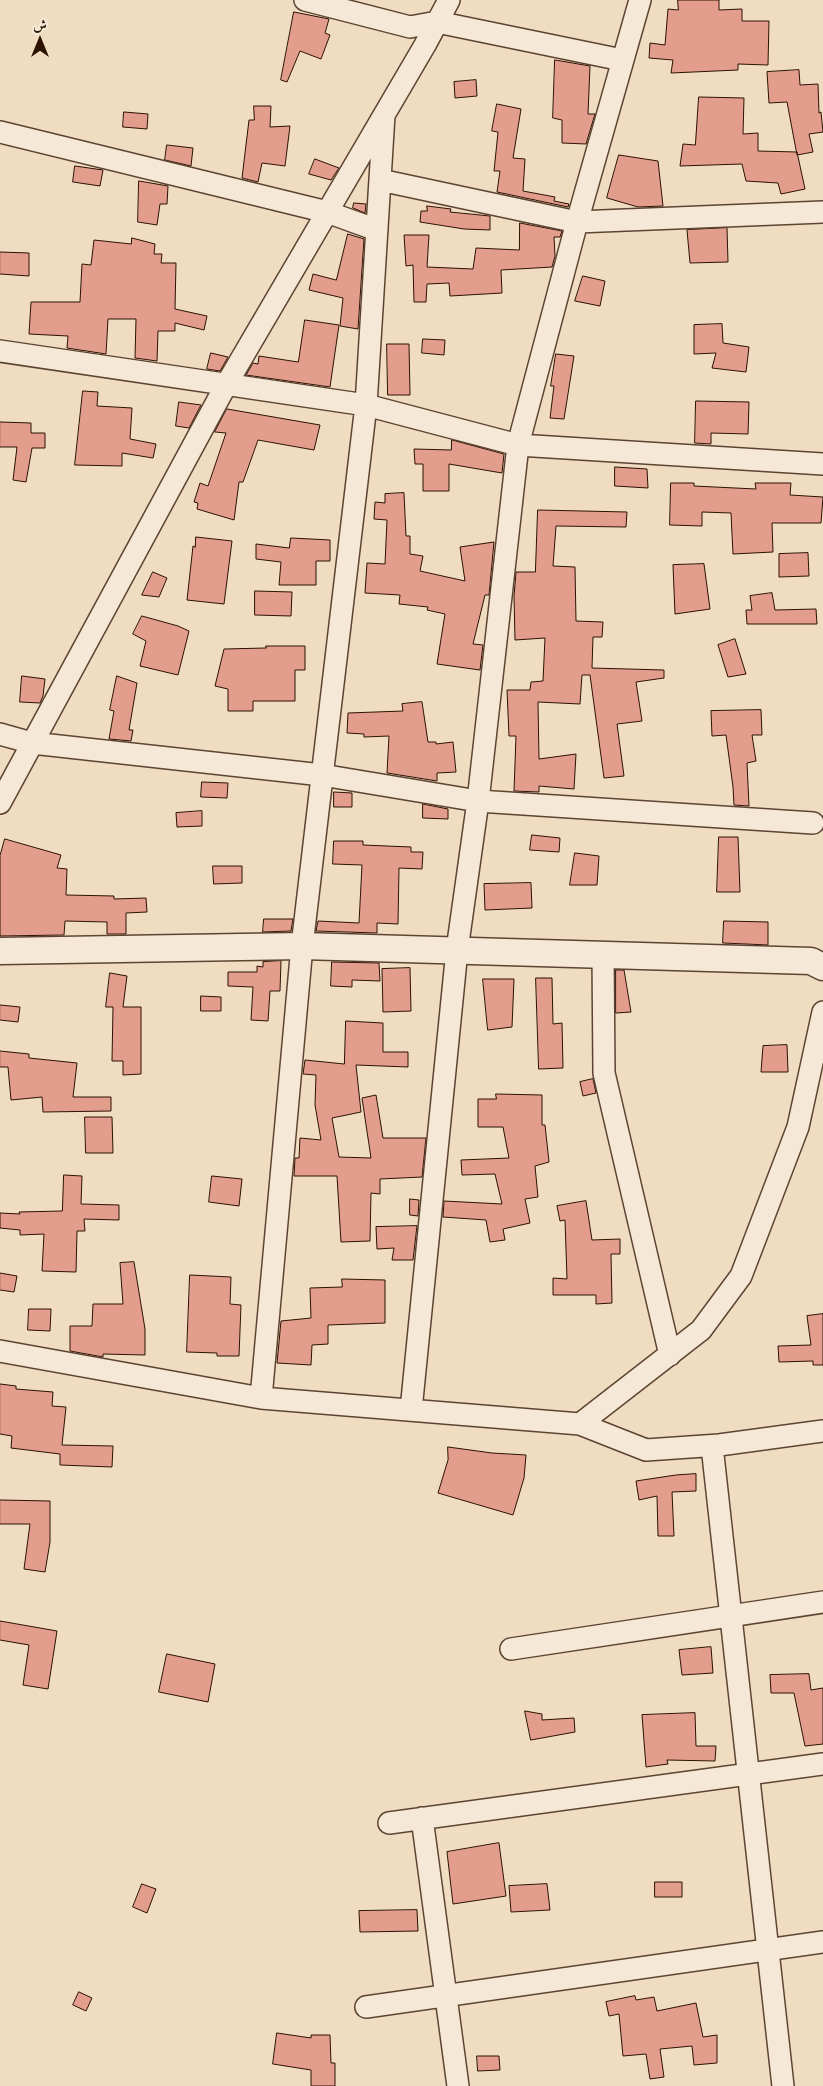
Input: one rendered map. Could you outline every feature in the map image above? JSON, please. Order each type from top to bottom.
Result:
[{"type":"street","points":[[304,0],[410,27],[437,22],[622,60]]},
{"type":"street","points":[[0,804],[226,385],[449,0]]},
{"type":"street","points":[[411,1410],[457,950],[478,801],[518,445],[577,222],[640,0]]},
{"type":"street","points":[[261,1398],[302,946],[366,405],[384,115]]},
{"type":"street","points":[[0,132],[327,212],[377,230]]},
{"type":"street","points":[[380,180],[577,222],[823,212]]},
{"type":"street","points":[[0,351],[366,405],[518,445],[823,464]]},
{"type":"street","points":[[0,734],[32,744],[322,775],[478,801],[813,823]]},
{"type":"street","points":[[0,951],[302,946],[811,961],[823,967]]},
{"type":"street","points":[[603,954],[604,1073],[670,1355]]},
{"type":"street","points":[[580,1424],[701,1330],[741,1276],[798,1127],[823,1012]]},
{"type":"street","points":[[0,1351],[261,1398],[580,1424],[646,1450],[712,1446],[823,1431]]},
{"type":"street","points":[[712,1446],[783,2086]]},
{"type":"street","points":[[511,1649],[823,1602]]},
{"type":"street","points":[[388,1823],[823,1764]]},
{"type":"street","points":[[422,1818],[458,2086]]},
{"type":"street","points":[[366,2007],[823,1942]]},
{"type":"building","points":[[678,0],[719,0],[719,10],[742,9],[742,21],[769,21],[768,65],[738,64],[738,70],[671,73],[673,60],[649,58],[650,43],[665,45],[668,9],[678,10]]},
{"type":"building","points":[[294,12],[329,19],[325,33],[330,35],[321,59],[300,51],[287,82],[281,80]]},
{"type":"building","points":[[555,60],[590,66],[588,114],[595,114],[586,144],[562,143],[562,120],[553,118]]},
{"type":"building","points":[[799,70],[800,85],[818,84],[819,113],[821,112],[823,132],[809,134],[813,152],[797,155],[787,102],[769,103],[767,72]]},
{"type":"building","points":[[476,80],[477,96],[455,98],[454,82]]},
{"type":"building","points":[[699,97],[744,98],[743,134],[758,133],[758,151],[797,152],[805,189],[781,194],[778,183],[746,181],[742,164],[680,166],[683,144],[695,145]]},
{"type":"building","points":[[497,104],[521,109],[513,158],[525,159],[523,191],[555,197],[554,201],[569,204],[568,207],[497,192],[500,171],[494,171],[498,132],[492,131]]},
{"type":"building","points":[[254,106],[271,106],[270,127],[290,126],[285,166],[262,163],[258,182],[242,178],[249,120],[254,120]]},
{"type":"building","points":[[124,112],[148,114],[147,129],[123,127]]},
{"type":"building","points":[[167,145],[193,148],[191,166],[165,160]]},
{"type":"building","points":[[619,155],[658,161],[663,206],[638,207],[607,198]]},
{"type":"building","points":[[315,159],[339,168],[331,180],[309,174]]},
{"type":"building","points":[[75,166],[103,170],[100,186],[73,182]]},
{"type":"building","points":[[139,181],[168,186],[167,204],[160,204],[157,225],[138,222]]},
{"type":"building","points":[[354,203],[366,204],[365,213],[353,208]]},
{"type":"building","points":[[427,206],[451,209],[450,212],[490,216],[490,230],[464,229],[420,222],[421,211],[427,211]]},
{"type":"building","points":[[520,223],[562,231],[560,237],[554,237],[555,256],[552,267],[501,270],[502,293],[450,296],[449,283],[427,284],[426,302],[414,302],[413,265],[406,266],[404,235],[429,235],[427,267],[473,269],[476,248],[519,250]]},
{"type":"building","points":[[727,228],[728,262],[690,263],[687,230]]},
{"type":"building","points":[[348,234],[364,239],[358,329],[340,326],[343,298],[309,290],[313,274],[336,280]]},
{"type":"building","points":[[132,238],[155,244],[154,254],[162,254],[161,263],[176,263],[175,309],[207,316],[204,330],[175,323],[175,331],[158,331],[157,361],[135,358],[136,319],[108,319],[106,354],[67,348],[68,336],[29,334],[31,302],[80,302],[82,264],[91,265],[94,240],[131,244]]},
{"type":"building","points":[[0,252],[29,253],[29,276],[0,274]]},
{"type":"building","points":[[583,276],[605,281],[600,306],[575,301]]},
{"type":"building","points":[[305,320],[339,325],[330,387],[246,375],[253,363],[258,364],[259,356],[298,362]]},
{"type":"building","points":[[722,324],[723,343],[749,347],[746,372],[712,368],[716,353],[694,354],[694,325]]},
{"type":"building","points":[[423,339],[445,340],[444,355],[422,353]]},
{"type":"building","points":[[387,344],[409,344],[410,395],[388,395]]},
{"type":"building","points":[[211,353],[228,357],[220,371],[207,369]]},
{"type":"building","points":[[556,354],[574,356],[564,419],[550,418],[554,386],[551,386]]},
{"type":"building","points":[[83,391],[98,392],[97,406],[132,408],[130,439],[156,444],[153,458],[122,453],[122,466],[75,465]]},
{"type":"building","points":[[696,401],[749,402],[748,434],[711,433],[711,444],[695,443]]},
{"type":"building","points":[[179,402],[201,405],[189,428],[176,426]]},
{"type":"building","points":[[227,409],[320,425],[314,450],[258,440],[243,482],[239,482],[234,520],[197,509],[198,503],[194,502],[200,483],[208,486],[226,433],[215,432]]},
{"type":"building","points":[[0,422],[31,423],[31,433],[45,433],[45,448],[32,448],[26,482],[13,480],[17,447],[0,447]]},
{"type":"building","points":[[452,440],[504,454],[502,473],[449,464],[449,491],[423,491],[423,464],[415,464],[414,449],[451,450]]},
{"type":"building","points":[[615,467],[647,469],[648,488],[615,486]]},
{"type":"building","points":[[671,483],[694,483],[694,486],[756,489],[755,483],[791,483],[790,495],[823,497],[821,523],[772,523],[773,552],[733,554],[731,513],[702,512],[702,526],[670,525]]},
{"type":"building","points":[[404,493],[406,536],[410,536],[410,554],[423,556],[420,571],[465,581],[460,547],[494,542],[489,595],[485,595],[473,644],[483,645],[480,670],[437,664],[445,614],[427,610],[428,607],[399,604],[400,595],[365,593],[367,563],[385,564],[387,520],[374,519],[375,502],[385,503],[385,494]]},
{"type":"building","points":[[538,510],[627,512],[626,527],[556,526],[553,566],[575,567],[576,621],[603,622],[602,637],[593,637],[592,668],[664,670],[664,678],[636,682],[642,721],[617,724],[624,776],[604,778],[590,675],[582,675],[580,704],[538,702],[539,759],[576,754],[574,789],[539,786],[539,792],[514,791],[516,736],[509,736],[507,690],[530,690],[531,682],[543,681],[545,638],[515,640],[514,596],[516,572],[535,572]]},
{"type":"building","points":[[196,537],[232,541],[224,604],[187,600],[193,546],[195,547]]},
{"type":"building","points":[[291,538],[330,540],[330,561],[316,561],[316,585],[279,585],[281,562],[256,559],[256,544],[289,548]]},
{"type":"building","points":[[808,553],[809,576],[779,577],[779,554]]},
{"type":"building","points":[[704,564],[710,609],[675,614],[673,565]]},
{"type":"building","points":[[153,572],[167,578],[159,597],[142,595]]},
{"type":"building","points":[[255,591],[292,592],[291,616],[255,615]]},
{"type":"building","points":[[772,593],[775,610],[816,609],[817,624],[747,624],[746,610],[752,610],[750,596]]},
{"type":"building","points":[[142,616],[189,631],[178,675],[140,666],[146,641],[133,634]]},
{"type":"building","points":[[735,639],[746,674],[728,677],[718,645]]},
{"type":"building","points":[[266,646],[305,646],[305,670],[295,670],[295,701],[253,701],[253,711],[228,711],[228,689],[215,686],[224,649],[266,648]]},
{"type":"building","points":[[22,676],[45,679],[43,696],[40,703],[20,702]]},
{"type":"building","points":[[117,676],[137,683],[129,730],[133,730],[131,741],[109,739],[114,711],[110,710]]},
{"type":"building","points":[[422,702],[428,742],[436,742],[436,744],[453,742],[456,772],[437,773],[437,781],[387,773],[389,736],[364,737],[364,734],[347,733],[348,713],[403,711],[402,704]]},
{"type":"building","points":[[761,710],[762,735],[752,735],[756,761],[747,763],[749,806],[734,805],[726,735],[712,736],[711,711]]},
{"type":"building","points":[[202,782],[228,783],[227,798],[201,797]]},
{"type":"building","points":[[334,792],[352,793],[352,807],[334,807]]},
{"type":"building","points":[[423,804],[448,809],[448,819],[423,818]]},
{"type":"building","points":[[202,811],[202,826],[177,827],[176,813]]},
{"type":"building","points":[[532,835],[560,838],[559,852],[530,850]]},
{"type":"building","points":[[719,837],[738,837],[740,892],[717,892]]},
{"type":"building","points":[[5,839],[61,855],[57,868],[67,869],[66,895],[114,896],[114,899],[146,898],[147,912],[126,913],[126,934],[107,934],[107,922],[65,921],[64,935],[0,936],[0,856]]},
{"type":"building","points":[[334,841],[363,841],[363,845],[411,847],[411,852],[423,852],[422,869],[399,868],[398,924],[377,923],[377,933],[316,931],[318,921],[359,923],[362,865],[333,864]]},
{"type":"building","points":[[575,853],[599,856],[597,885],[570,885]]},
{"type":"building","points":[[213,866],[242,866],[242,883],[214,884]]},
{"type":"building","points":[[531,883],[532,908],[485,910],[484,884]]},
{"type":"building","points":[[264,919],[293,919],[291,931],[263,932]]},
{"type":"building","points":[[724,921],[768,922],[768,945],[723,943]]},
{"type":"building","points":[[281,961],[280,991],[270,991],[268,1021],[251,1020],[253,987],[228,986],[228,972],[257,972],[257,966],[263,967],[263,962]]},
{"type":"building","points":[[332,962],[379,963],[380,981],[352,980],[352,987],[331,986]]},
{"type":"building","points":[[410,968],[411,1011],[383,1012],[382,969]]},
{"type":"building","points":[[616,970],[624,970],[631,1012],[616,1013]]},
{"type":"building","points":[[110,973],[127,976],[123,1007],[141,1007],[141,1074],[123,1075],[123,1061],[112,1061],[113,1007],[106,1007]]},
{"type":"building","points":[[536,978],[552,978],[553,1024],[562,1023],[563,1068],[539,1069]]},
{"type":"building","points":[[483,979],[514,979],[512,1027],[488,1030]]},
{"type":"building","points":[[201,996],[221,997],[221,1011],[201,1011]]},
{"type":"building","points":[[0,1005],[20,1007],[18,1022],[0,1020]]},
{"type":"building","points":[[346,1021],[383,1023],[383,1052],[408,1052],[408,1067],[356,1065],[361,1112],[332,1118],[339,1157],[371,1158],[362,1098],[376,1095],[383,1138],[426,1138],[422,1177],[380,1179],[380,1194],[371,1193],[370,1241],[341,1242],[337,1176],[294,1176],[295,1158],[299,1158],[300,1138],[321,1140],[315,1105],[316,1075],[303,1074],[305,1060],[344,1064]]},
{"type":"building","points":[[787,1045],[788,1072],[761,1072],[763,1046]]},
{"type":"building","points":[[0,1051],[29,1054],[29,1058],[77,1063],[73,1097],[111,1097],[111,1111],[43,1112],[42,1097],[11,1100],[8,1067],[0,1067]]},
{"type":"building","points":[[593,1079],[596,1093],[583,1096],[580,1082]]},
{"type":"building","points":[[496,1094],[542,1095],[542,1125],[545,1125],[549,1162],[535,1166],[538,1197],[525,1199],[530,1223],[503,1229],[505,1240],[490,1242],[486,1220],[443,1217],[444,1201],[502,1204],[495,1174],[462,1175],[461,1160],[509,1158],[503,1127],[478,1127],[478,1099],[496,1099]]},
{"type":"building","points":[[85,1117],[112,1117],[113,1153],[86,1153]]},
{"type":"building","points":[[64,1175],[82,1176],[81,1204],[119,1205],[119,1220],[84,1219],[85,1231],[77,1231],[76,1272],[42,1271],[44,1234],[20,1235],[20,1230],[0,1228],[0,1213],[20,1214],[19,1212],[62,1211]]},
{"type":"building","points":[[212,1176],[242,1179],[239,1206],[209,1202]]},
{"type":"building","points":[[410,1199],[419,1200],[418,1216],[410,1215]]},
{"type":"building","points":[[586,1201],[592,1240],[620,1239],[620,1254],[611,1254],[612,1303],[596,1304],[596,1295],[553,1295],[553,1278],[567,1279],[565,1220],[560,1221],[557,1206]]},
{"type":"building","points":[[417,1226],[413,1260],[392,1260],[394,1248],[377,1249],[376,1227]]},
{"type":"building","points":[[134,1262],[145,1329],[145,1355],[103,1354],[103,1357],[70,1351],[70,1326],[92,1326],[93,1304],[123,1304],[120,1263]]},
{"type":"building","points":[[0,1273],[17,1276],[14,1292],[0,1290]]},
{"type":"building","points":[[190,1275],[231,1277],[230,1304],[241,1305],[239,1356],[217,1356],[217,1353],[187,1352]]},
{"type":"building","points":[[342,1279],[385,1280],[385,1323],[328,1325],[328,1344],[312,1345],[311,1365],[277,1363],[281,1321],[311,1318],[310,1288],[342,1287]]},
{"type":"building","points":[[29,1309],[51,1309],[50,1331],[28,1330]]},
{"type":"building","points":[[823,1314],[823,1365],[813,1365],[813,1361],[779,1362],[778,1346],[811,1345],[807,1316]]},
{"type":"building","points":[[0,1384],[16,1386],[16,1389],[53,1392],[52,1406],[66,1407],[62,1445],[113,1446],[112,1467],[60,1465],[60,1454],[11,1448],[12,1436],[0,1434]]},
{"type":"building","points":[[448,1447],[526,1455],[524,1478],[513,1515],[438,1493],[448,1460]]},
{"type":"building","points":[[696,1474],[696,1491],[672,1492],[674,1536],[658,1536],[657,1496],[639,1500],[636,1481]]},
{"type":"building","points":[[0,1500],[50,1501],[50,1542],[45,1572],[24,1569],[30,1524],[0,1524]]},
{"type":"building","points":[[0,1621],[57,1631],[48,1689],[23,1685],[29,1645],[0,1640]]},
{"type":"building","points":[[711,1647],[713,1673],[682,1675],[679,1650]]},
{"type":"building","points":[[167,1654],[215,1664],[208,1702],[159,1692]]},
{"type":"building","points":[[809,1674],[811,1690],[823,1688],[823,1744],[805,1746],[794,1693],[771,1693],[770,1675]]},
{"type":"building","points":[[525,1711],[542,1714],[542,1720],[574,1718],[575,1732],[531,1740]]},
{"type":"building","points":[[695,1713],[696,1746],[716,1746],[715,1761],[667,1760],[668,1764],[646,1767],[642,1715]]},
{"type":"building","points":[[499,1843],[506,1896],[453,1904],[447,1852]]},
{"type":"building","points":[[655,1882],[682,1882],[682,1897],[655,1897]]},
{"type":"building","points":[[142,1884],[156,1889],[147,1913],[133,1907]]},
{"type":"building","points":[[547,1884],[550,1910],[511,1912],[509,1886]]},
{"type":"building","points":[[417,1910],[418,1931],[360,1932],[359,1911]]},
{"type":"building","points":[[79,1992],[92,1998],[86,2011],[73,2005]]},
{"type":"building","points":[[635,1996],[636,2000],[654,1997],[657,2011],[696,2003],[703,2037],[717,2035],[717,2063],[694,2065],[692,2046],[660,2049],[664,2077],[650,2079],[646,2054],[623,2056],[619,2014],[609,2016],[606,2002]]},
{"type":"building","points":[[277,2033],[311,2038],[311,2035],[330,2035],[331,2063],[335,2063],[335,2086],[311,2086],[311,2070],[273,2064]]},
{"type":"building","points":[[477,2056],[499,2056],[500,2070],[478,2071]]}]
